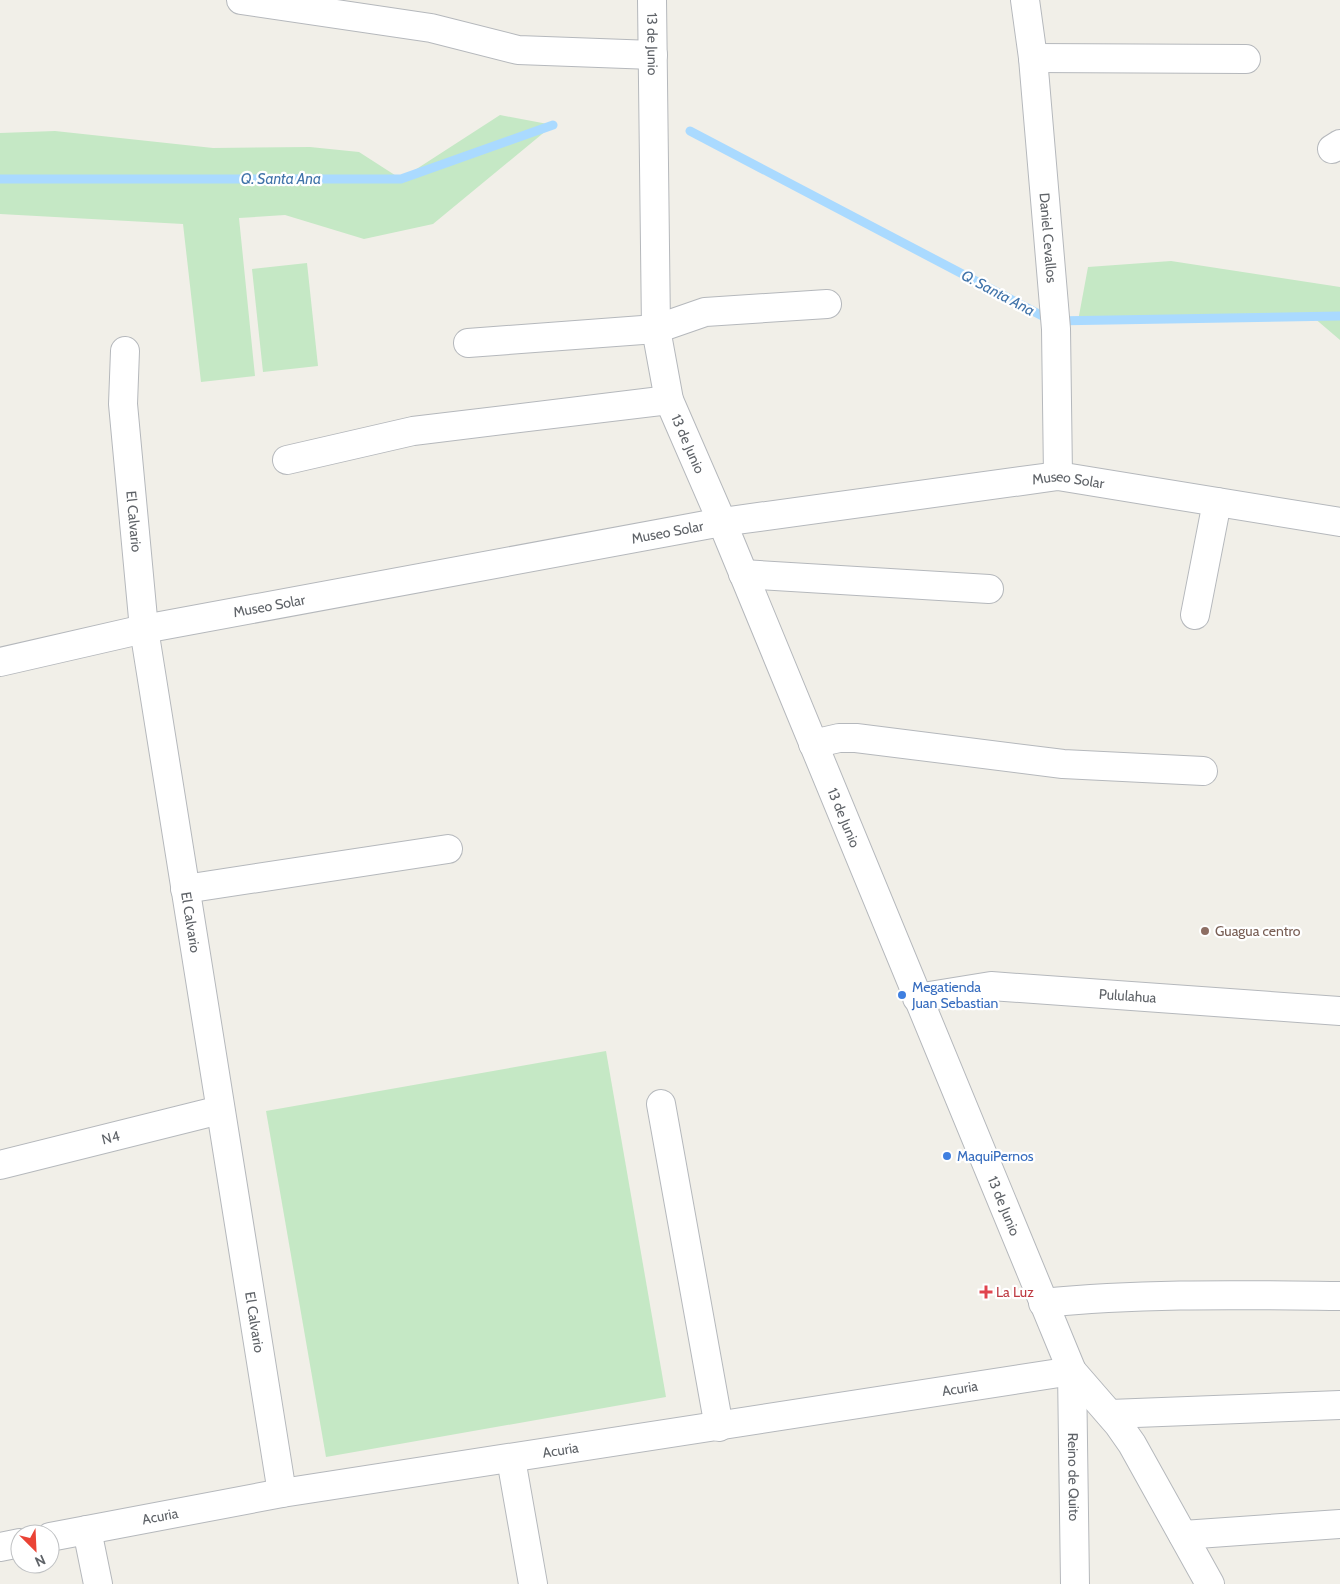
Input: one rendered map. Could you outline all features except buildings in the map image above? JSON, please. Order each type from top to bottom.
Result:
[{"type":"street","points":[[241,0],[431,28],[518,50],[653,55]]},
{"type":"street","name":"13 de Junio","points":[[652,0],[656,329],[669,400],[722,522],[1072,1372],[1110,1414],[1132,1444],[1210,1584]]},
{"type":"street","name":"Daniel Cevallos","points":[[1026,0],[1033,58],[1056,329],[1058,476]]},
{"type":"street","points":[[1033,58],[1246,59]]},
{"type":"street","points":[[468,343],[656,329],[705,312],[827,304]]},
{"type":"street","name":"El Calvario","points":[[125,350],[123,404],[144,629],[282,1493]]},
{"type":"street","points":[[287,460],[413,431],[669,400]]},
{"type":"street","name":"Museo Solar","points":[[0,662],[144,629],[722,522],[1058,476],[1340,522]]},
{"type":"street","points":[[1195,615],[1217,502]]},
{"type":"street","points":[[743,574],[989,588]]},
{"type":"street","points":[[813,744],[839,738],[856,738],[1063,764],[1203,771]]},
{"type":"street","points":[[185,889],[448,849]]},
{"type":"street","name":"Pululahua","points":[[917,998],[991,986],[1340,1011]]},
{"type":"street","points":[[661,1104],[719,1427]]},
{"type":"street","name":"N4","points":[[0,1165],[220,1110]]},
{"type":"street","points":[[1043,1303],[1090,1298],[1218,1295],[1340,1296]]},
{"type":"street","name":"Acuria","points":[[60,1535],[282,1493],[1072,1372]]},
{"type":"street","name":"Reino de Quito","points":[[1072,1372],[1075,1584]]},
{"type":"street","points":[[1110,1414],[1340,1405]]},
{"type":"street","points":[[511,1459],[533,1584]]},
{"type":"street","points":[[1183,1535],[1340,1524]]},
{"type":"street","points":[[86,1530],[98,1584]]},
{"type":"green space","points":[[500,115],[553,125],[433,224],[364,239],[285,215],[239,218],[255,376],[201,382],[183,224],[0,214],[0,133],[55,131],[213,148],[310,147],[359,152],[401,179]]},
{"type":"green space","points":[[1171,261],[1340,287],[1340,340],[1313,317],[1078,321],[1088,267]]},
{"type":"green space","points":[[307,263],[318,366],[263,372],[252,269]]},
{"type":"green space","points":[[606,1051],[666,1397],[326,1457],[266,1111]]},
{"type":"waterway","name":"Q. Santa Ana","points":[[0,179],[401,179],[553,125]]},
{"type":"waterway","name":"Q. Santa Ana","points":[[690,131],[1052,321],[1340,316]]},
{"type":"place","name":"Guagua centro","points":[[1205,931]]},
{"type":"place","name":"Megatienda Juan Sebastian","points":[[902,995]]},
{"type":"place","name":"MaquiPernos","points":[[947,1156]]},
{"type":"place","name":"La Luz","points":[[986,1292]]}]
